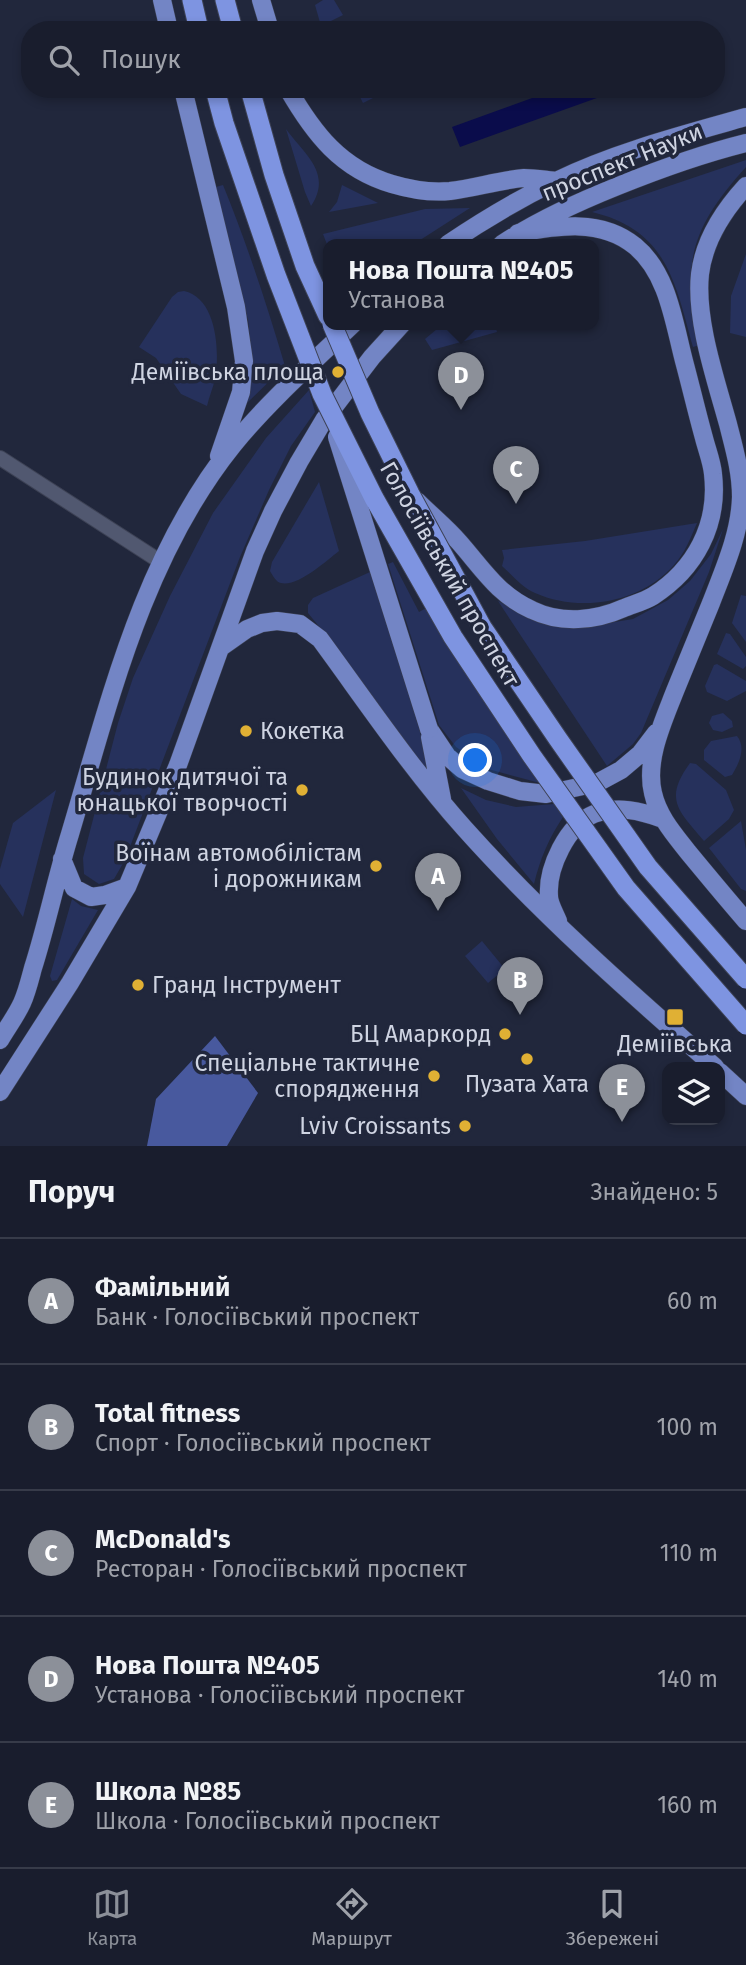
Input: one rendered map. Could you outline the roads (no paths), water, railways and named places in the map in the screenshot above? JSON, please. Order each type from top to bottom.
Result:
[{"type":"highway","points":[[192,0],[197,21]]},
{"type":"highway","points":[[225,0],[231,21]]},
{"type":"highway","name":"Голосіївський проспект","points":[[217,98],[276,275],[322,394],[374,498],[453,637],[626,888],[746,1025]]},
{"type":"highway","points":[[253,98],[274,175],[306,266],[323,305]]},
{"type":"highway","name":"Голосіївський проспект","points":[[334,330],[410,494],[482,626],[648,867],[746,979]]},
{"type":"main road","points":[[162,0],[167,21]]},
{"type":"main road","points":[[261,0],[267,21]]},
{"type":"main road","points":[[185,98],[236,307],[244,361],[241,392],[214,472]]},
{"type":"main road","points":[[293,98],[306,120],[332,150],[356,169],[380,181],[412,190],[432,192],[525,178],[556,181]]},
{"type":"main road","name":"проспект Науки","points":[[556,181],[651,145],[746,117]]},
{"type":"main road","name":"проспект Науки","points":[[518,233],[566,208],[661,169],[746,143]]},
{"type":"main road","points":[[455,239],[556,181]]},
{"type":"main road","points":[[746,186],[720,221],[706,249],[700,274],[700,310],[738,463],[741,497],[738,524],[722,574],[661,727],[652,767],[653,793],[663,819],[719,891],[746,920]]},
{"type":"main road","points":[[410,494],[459,541],[484,574],[506,595],[530,610],[552,618],[579,620],[612,613],[652,597],[681,574],[699,551],[714,502],[713,473],[660,279],[649,261],[629,242],[615,234],[584,226],[548,227],[518,233],[509,239]]},
{"type":"main road","points":[[0,1040],[22,1003],[62,859],[129,641],[161,562],[233,445],[347,330]]},
{"type":"main road","points":[[0,1092],[70,983],[127,887],[178,765],[255,551],[299,462],[324,420],[372,357],[397,330]]},
{"type":"main road","points":[[322,394],[429,729],[442,803]]},
{"type":"main road","points":[[220,648],[247,629],[277,621],[300,624],[320,639],[442,803],[513,881],[709,1062]]},
{"type":"main road","points":[[429,729],[447,756],[462,769],[520,791],[547,794],[597,783],[621,770],[640,754],[661,727]]},
{"type":"main road","points":[[561,928],[549,898],[549,880],[571,831],[593,814],[618,809],[663,819]]},
{"type":"main road","points":[[62,859],[74,888],[91,897],[127,887]]},
{"type":"main road","points":[[725,1077],[746,1096]]},
{"type":"street","points":[[0,458],[161,562]]},
{"type":"place","name":"Деміївська площа","points":[[338,372]]},
{"type":"place","name":"Нова Пошта №405","points":[[461,410]]},
{"type":"place","name":"McDonald's","points":[[516,504]]},
{"type":"place","name":"Кокетка","points":[[246,731]]},
{"type":"place","name":"Будинок дитячої та юнацької творчості","points":[[302,790]]},
{"type":"place","name":"Воїнам автомобілістам і дорожникам","points":[[376,866]]},
{"type":"place","name":"Фамільний","points":[[438,911]]},
{"type":"place","name":"Гранд Інструмент","points":[[138,985]]},
{"type":"place","name":"Total fitness","points":[[520,1015]]},
{"type":"place","name":"Деміївська","points":[[675,1017]]},
{"type":"place","name":"БЦ Амаркорд","points":[[505,1034]]},
{"type":"place","name":"Пузата Хата","points":[[527,1059]]},
{"type":"place","name":"Спеціальне тактичне спорядження","points":[[434,1076]]},
{"type":"place","name":"Школа №85","points":[[622,1122]]},
{"type":"place","name":"Lviv Croissants","points":[[465,1126]]}]
